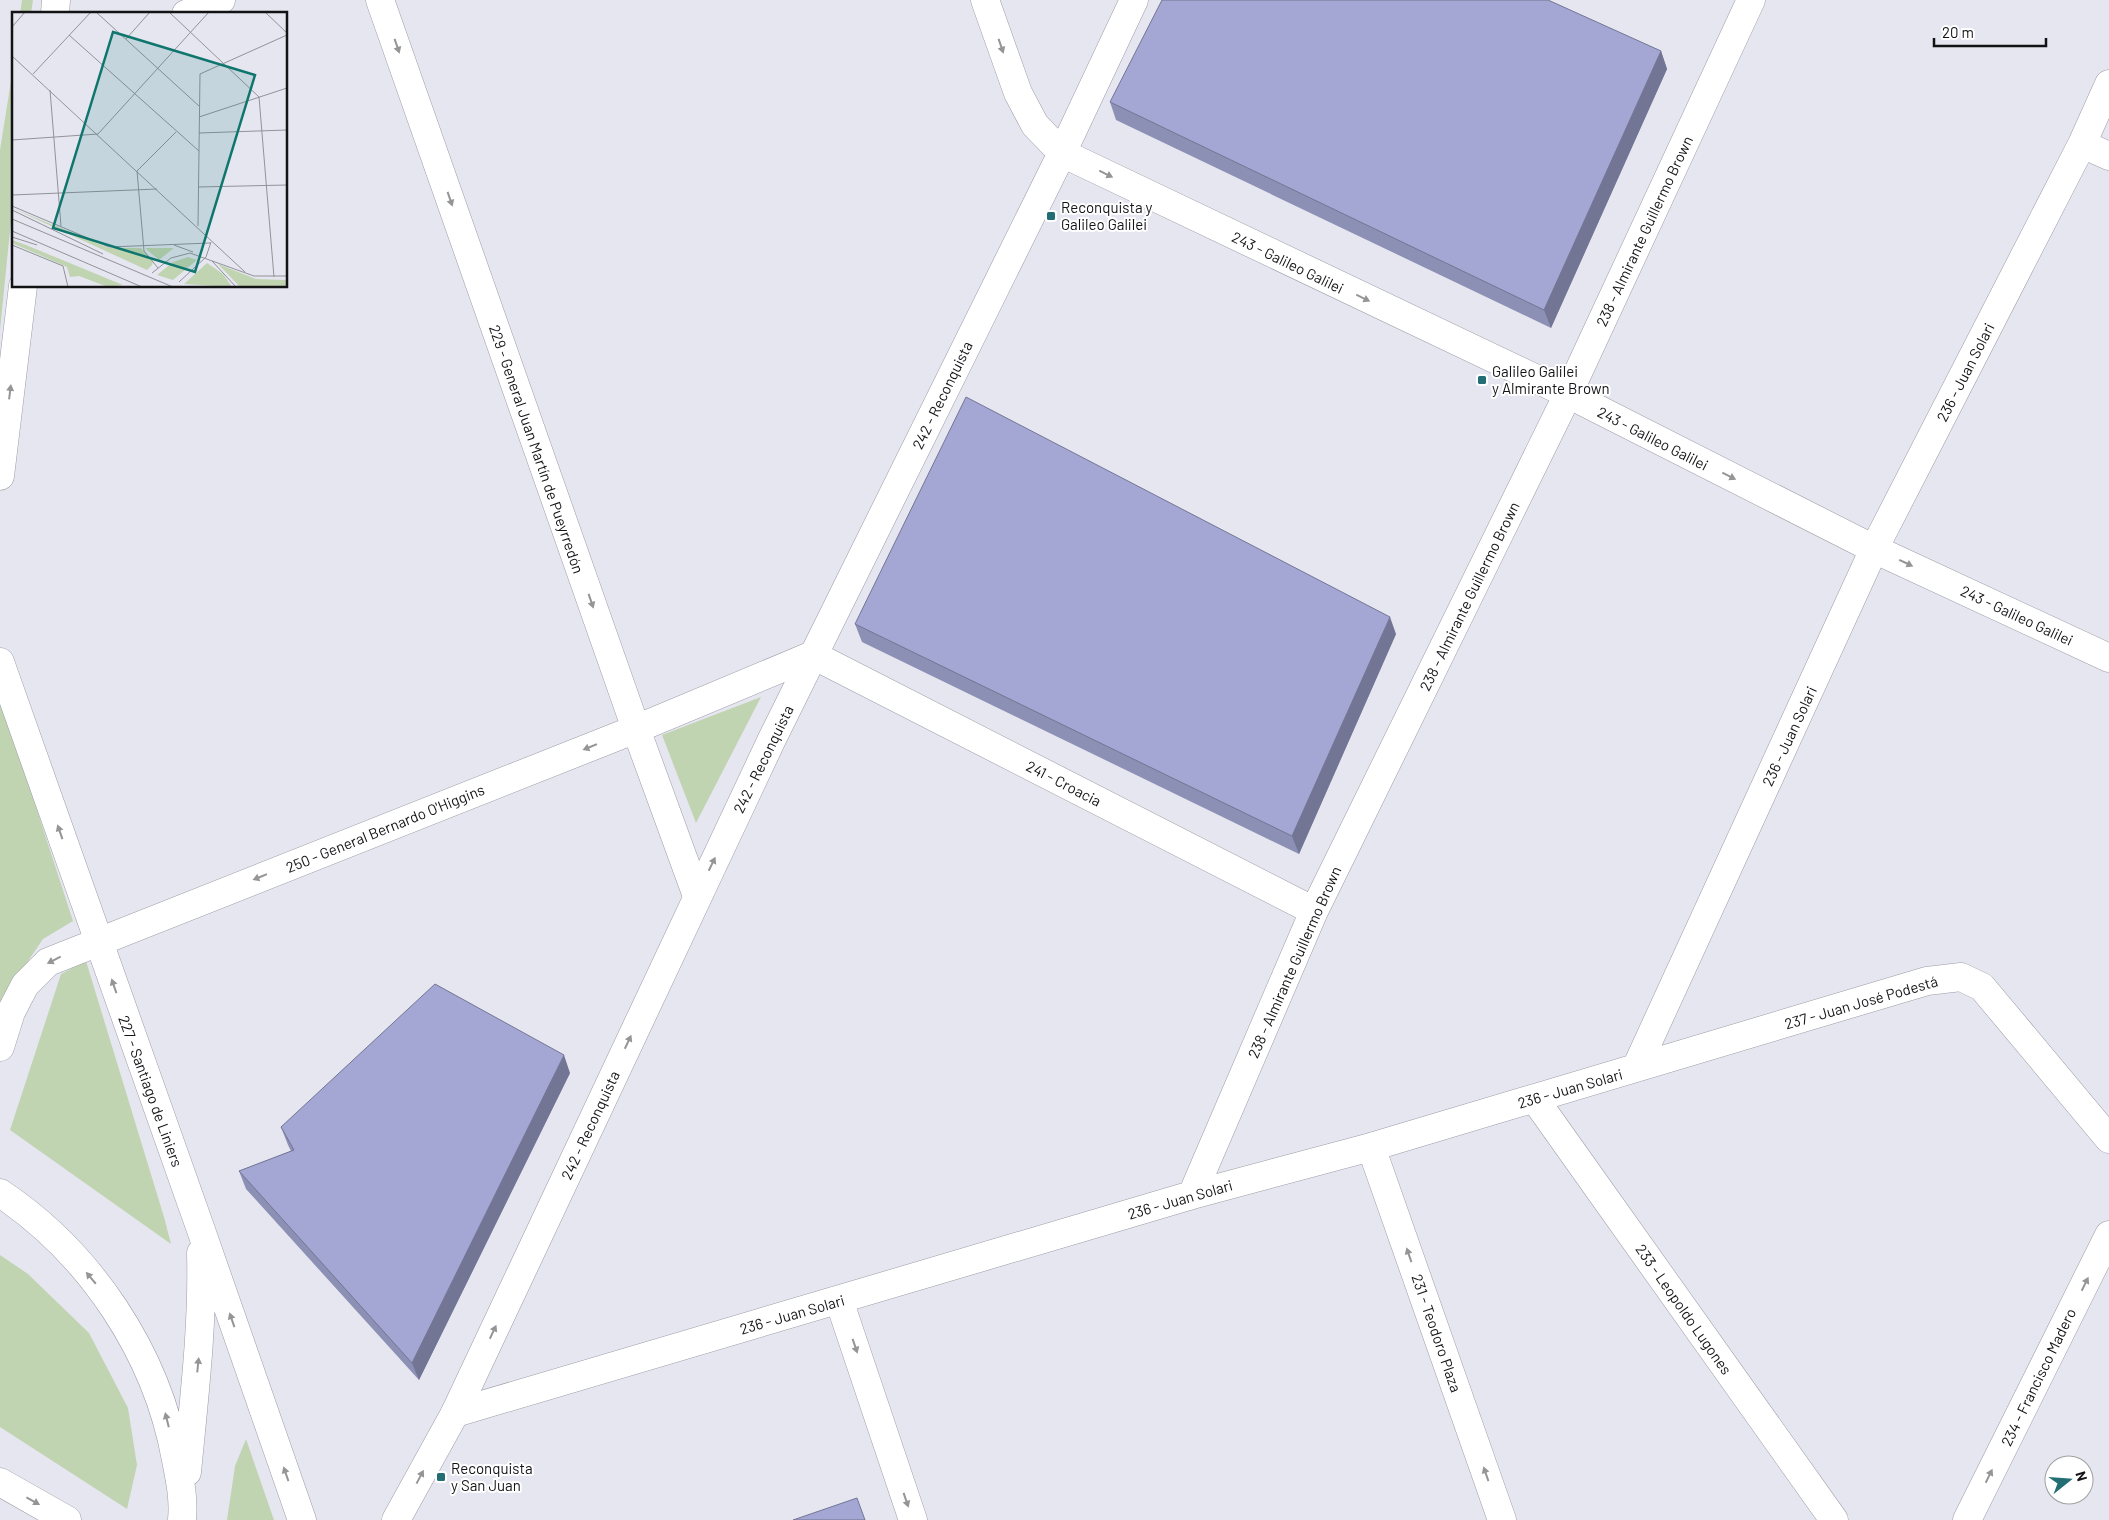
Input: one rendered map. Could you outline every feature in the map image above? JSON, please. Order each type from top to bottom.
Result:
[{"type":"street","points":[[191,12],[221,0]]},
{"type":"street","name":"229 - General Juan Martín de Pueyrredón","points":[[380,0],[636,729],[697,896]]},
{"type":"street","points":[[985,0],[1018,93],[1035,125],[1062,153]]},
{"type":"street","name":"242 - Reconquista","points":[[396,1520],[455,1413],[697,896],[813,655],[1062,153],[1134,0]]},
{"type":"street","name":"238 - Almirante Guillermo Brown","points":[[1192,1195],[1314,911],[1568,394],[1752,0]]},
{"type":"street","name":"236 - Juan Solari","points":[[455,1413],[1192,1195],[1371,1147],[1636,1068],[1874,549],[2082,144],[2109,84]]},
{"type":"street","points":[[2082,144],[2109,156]]},
{"type":"street","name":"243 - Galileo Galilei","points":[[1062,153],[1568,394],[1874,549],[2109,658]]},
{"type":"street","points":[[0,476],[23,288]]},
{"type":"street","name":"250 - General Bernardo O'Higgins","points":[[0,1047],[11,1012],[25,985],[48,962],[636,729],[813,655]]},
{"type":"street","name":"241 - Croacia","points":[[813,655],[1314,911]]},
{"type":"street","name":"227 - Santiago de Liniers","points":[[0,662],[302,1520]]},
{"type":"street","name":"237 - Juan José Podestá","points":[[1636,1068],[1927,981],[1961,977],[1982,987],[2109,1139]]},
{"type":"street","name":"233 - Leopoldo Lugones","points":[[1534,1098],[1834,1520]]},
{"type":"street","name":"231 - Teodoro Plaza","points":[[1371,1147],[1502,1520]]},
{"type":"street","points":[[0,1193],[20,1206],[65,1247],[109,1299],[141,1354],[166,1414],[183,1510]]},
{"type":"street","points":[[183,1510],[202,1314],[201,1230]]},
{"type":"street","name":"234 - Francisco Madero","points":[[1968,1520],[2109,1234]]},
{"type":"street","points":[[839,1300],[913,1520]]},
{"type":"street","points":[[0,1482],[67,1520]]},
{"type":"green space","points":[[22,0],[33,0],[31,12],[20,12]]},
{"type":"green space","points":[[12,75],[12,211],[0,330],[0,150]]},
{"type":"green space","points":[[0,696],[73,921],[43,939],[7,992],[0,1013]]},
{"type":"green space","points":[[761,697],[696,823],[662,735]]},
{"type":"green space","points":[[86,961],[171,1244],[10,1130],[61,974]]},
{"type":"green space","points":[[0,1255],[28,1274],[89,1333],[128,1408],[137,1465],[127,1509],[0,1427]]},
{"type":"green space","points":[[246,1439],[274,1520],[227,1520],[235,1466]]},
{"type":"building","points":[[1162,0],[1548,0],[1661,51],[1544,310],[1110,102]]},
{"type":"building","points":[[966,397],[1390,617],[1292,836],[855,624]]},
{"type":"building","points":[[435,984],[564,1055],[412,1363],[239,1171],[294,1150],[281,1127]]},
{"type":"building","points":[[857,1498],[865,1520],[793,1520]]},
{"type":"place","name":"Reconquista y Galileo Galilei","points":[[1051,216]]},
{"type":"place","name":"Galileo Galilei y Almirante Brown","points":[[1482,380]]},
{"type":"place","name":"Reconquista y San Juan","points":[[441,1477]]}]
